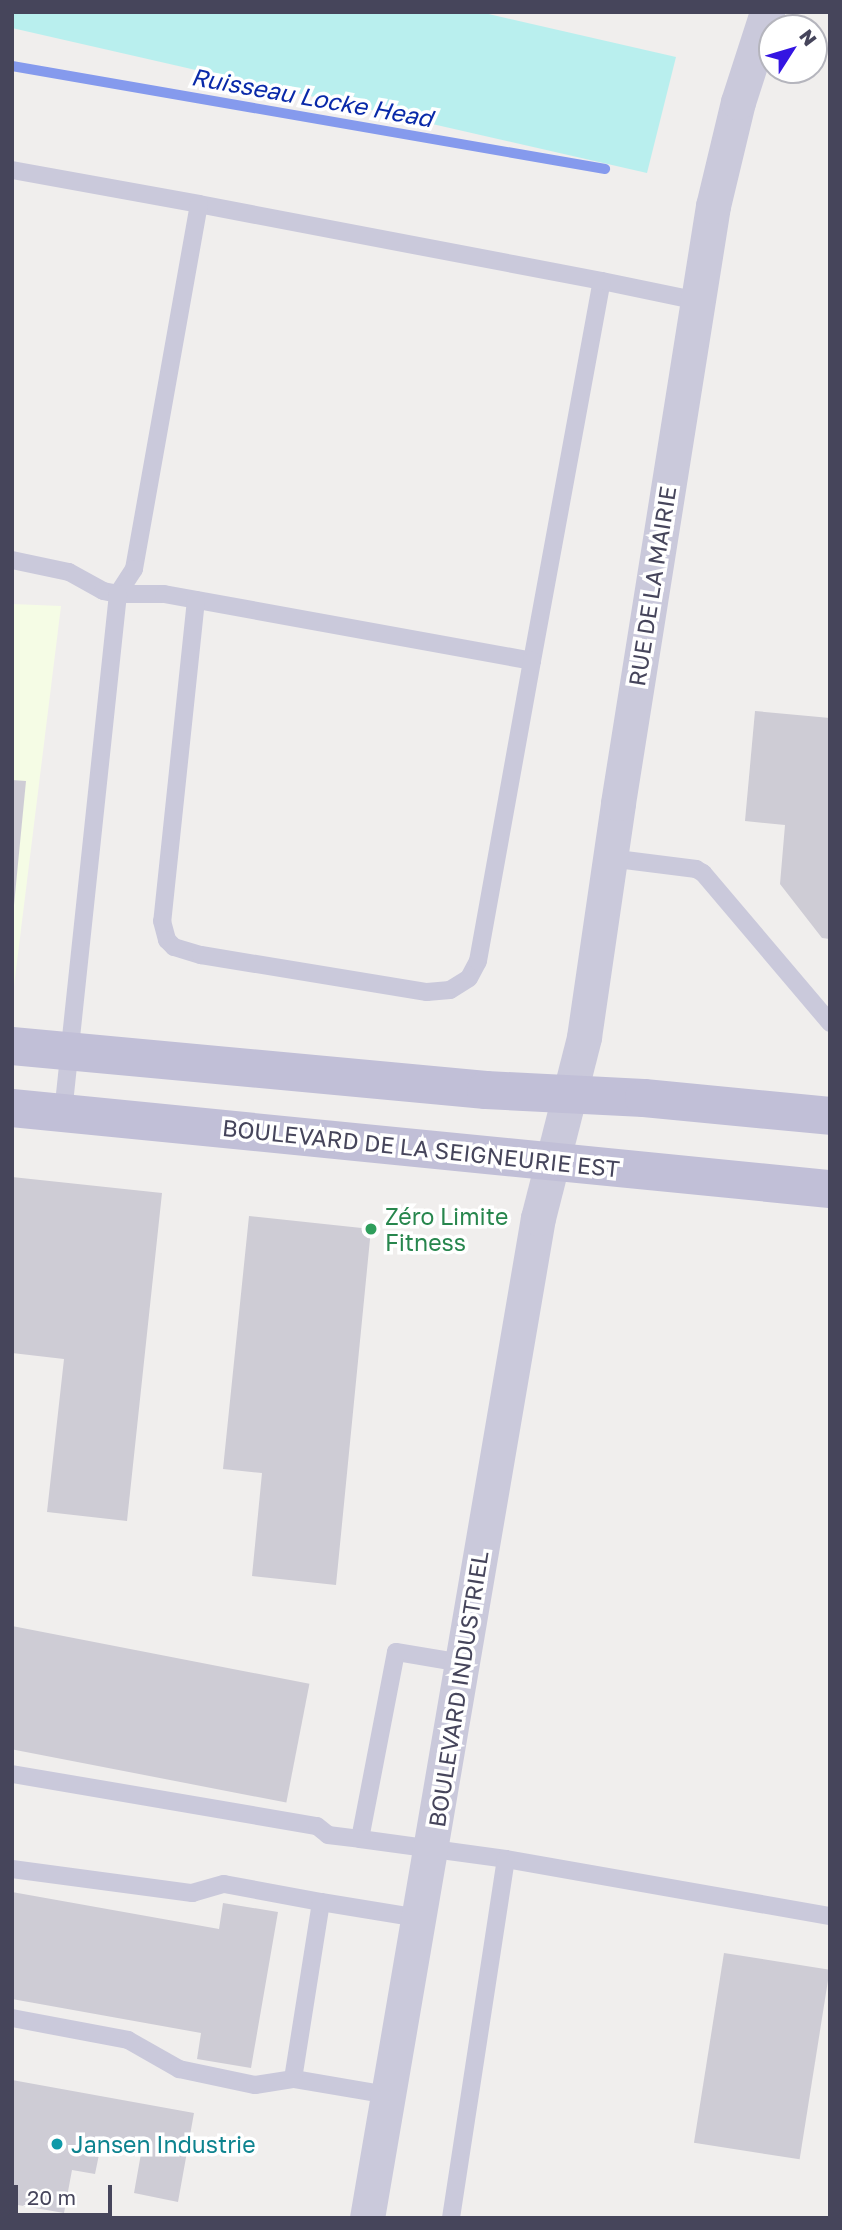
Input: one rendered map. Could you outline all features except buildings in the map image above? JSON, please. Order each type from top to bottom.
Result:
[{"type":"main road","points":[[12,1046],[486,1090],[571,1093],[830,1116]]},
{"type":"main road","name":"BOULEVARD DE LA SEIGNEURIE EST","points":[[12,1108],[830,1189]]},
{"type":"street","name":"RUE DE LA MAIRIE","points":[[552,1162],[584,1037],[609,858],[713,206],[728,139],[767,12]]},
{"type":"street","name":"BOULEVARD INDUSTRIEL","points":[[367,2218],[538,1218],[552,1162]]},
{"type":"lane","points":[[12,170],[699,301]]},
{"type":"lane","points":[[63,1113],[118,594],[134,569],[199,204]]},
{"type":"lane","points":[[196,600],[162,920],[167,940],[174,947],[201,955],[427,992],[450,989],[469,978],[478,961],[602,281]]},
{"type":"lane","points":[[12,560],[60,568],[79,576],[95,589],[118,594],[164,594],[531,661]]},
{"type":"lane","points":[[609,858],[696,869],[703,873],[830,1023]]},
{"type":"lane","points":[[360,1839],[396,1652],[462,1663]]},
{"type":"lane","points":[[12,1774],[317,1826],[328,1835],[432,1847],[830,1916]]},
{"type":"lane","points":[[451,2218],[506,1859]]},
{"type":"lane","points":[[12,1869],[192,1893],[224,1884],[419,1918]]},
{"type":"lane","points":[[293,2079],[321,1902]]},
{"type":"lane","points":[[12,2018],[128,2040],[179,2069],[255,2085],[293,2079],[388,2095]]},
{"type":"shaded area","points":[[12,12],[480,12],[676,57],[647,173],[12,28]]},
{"type":"shaded area","points":[[12,604],[61,606],[12,1002]]},
{"type":"waterway","name":"Ruisseau Locke Head","points":[[12,66],[605,169]]},
{"type":"place","name":"Zéro Limite Fitness","points":[[371,1229]]},
{"type":"place","name":"Jansen Industrie","points":[[57,2144]]}]
